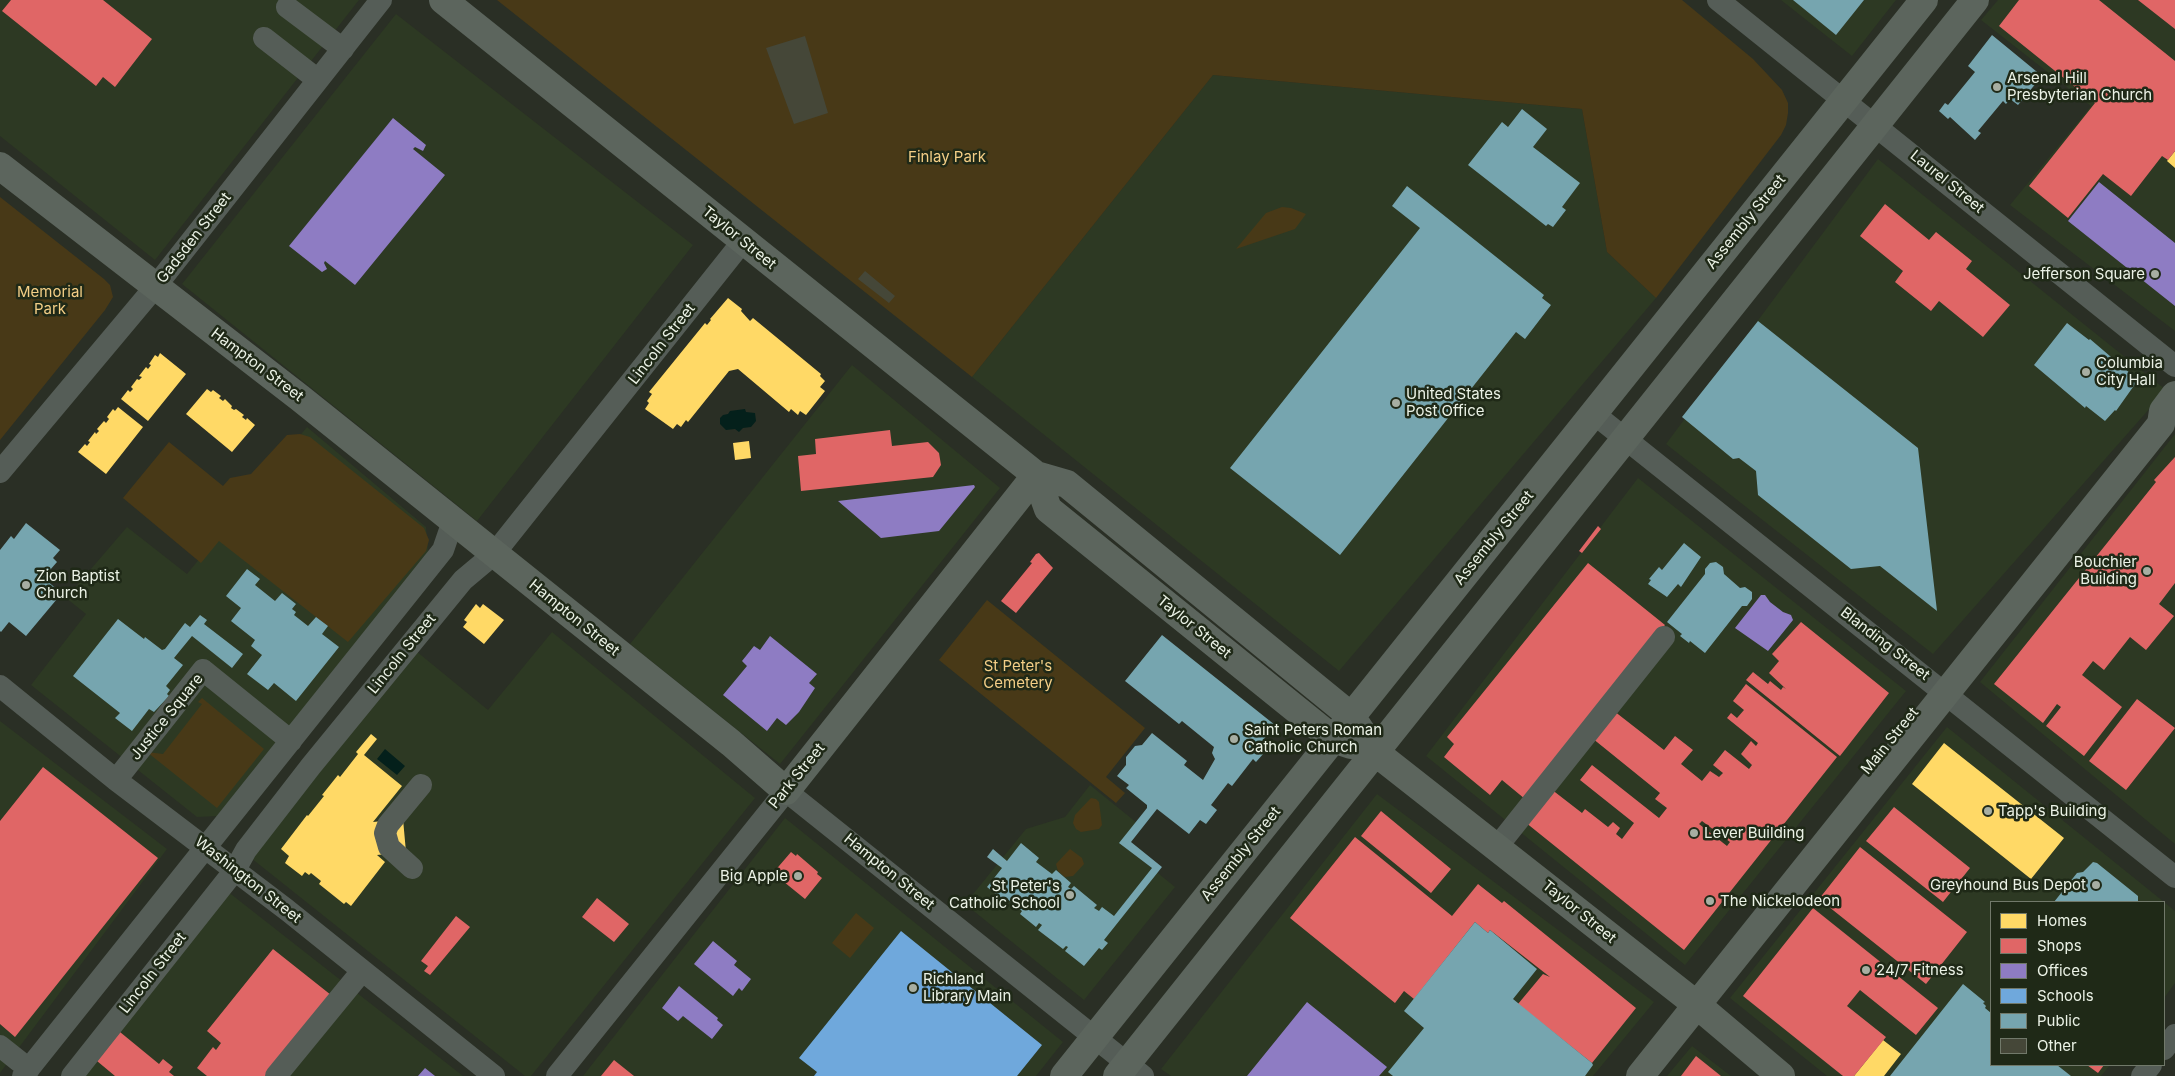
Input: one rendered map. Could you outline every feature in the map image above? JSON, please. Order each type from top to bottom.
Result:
[{"type":"main road","name":"Taylor Street","points":[[443,0],[1036,475],[1067,484],[1351,716],[1375,752],[1691,1001],[1781,1076]]},
{"type":"main road","name":"Assembly Street","points":[[1064,1076],[1924,0]]},
{"type":"main road","points":[[1129,1072],[1375,752],[1975,0]]},
{"type":"main road","name":"Hampton Street","points":[[0,166],[300,398],[731,743],[786,791]]},
{"type":"main road","name":"Main Street","points":[[1622,1076],[1691,1001],[1941,689],[2150,416],[2169,403]]},
{"type":"main road","name":"Taylor Street","points":[[1036,475],[1048,509],[1333,739],[1375,752]]},
{"type":"main road","name":"Park Street","points":[[786,791],[1036,475]]},
{"type":"main road","name":"Main Street","points":[[1640,1076],[1691,1001]]},
{"type":"street","name":"Gadsden Street","points":[[0,472],[155,287],[381,0]]},
{"type":"street","name":"Laurel Street","points":[[1718,0],[2175,366]]},
{"type":"street","points":[[287,7],[343,49]]},
{"type":"street","points":[[264,38],[318,80]]},
{"type":"street","name":"Lincoln Street","points":[[72,1076],[235,870],[246,850],[310,766],[462,580],[494,554],[744,241]]},
{"type":"street","name":"Blanding Street","points":[[1593,413],[2175,877]]},
{"type":"street","points":[[0,1046],[26,1072],[443,550],[453,521]]},
{"type":"street","points":[[1497,847],[1664,637]]},
{"type":"street","name":"Justice Square","points":[[116,780],[203,670],[291,741]]},
{"type":"street","name":"Washington Street","points":[[0,686],[116,780],[235,870],[494,1076]]},
{"type":"street","points":[[412,868],[390,847],[385,833],[388,825],[420,785]]},
{"type":"street","name":"Hampton Street","points":[[786,791],[1095,1037],[1129,1072]]},
{"type":"street","name":"Park Street","points":[[557,1076],[786,791]]},
{"type":"street","points":[[276,1076],[362,971]]},
{"type":"street","points":[[2165,1048],[2175,1035]]},
{"type":"street","points":[[2142,1076],[2150,1066]]},
{"type":"shaded area","points":[[0,0],[359,0],[155,260],[0,136]]},
{"type":"shaded area","points":[[1781,0],[1896,0],[1852,56]]},
{"type":"shaded area","points":[[1998,0],[2175,0],[2175,331],[2010,205],[2091,106],[1981,20]]},
{"type":"shaded area","points":[[396,14],[693,245],[477,521],[182,284]]},
{"type":"shaded area","points":[[1213,75],[1582,109],[1607,252],[1656,298],[1339,671],[972,377]]},
{"type":"shaded area","points":[[1878,159],[2166,390],[1933,654],[1666,444]]},
{"type":"shaded area","points":[[852,365],[1000,488],[780,764],[630,644]]},
{"type":"shaded area","points":[[307,427],[426,527],[428,553],[217,816],[197,817],[31,685],[86,614],[66,598],[127,527],[187,574]]},
{"type":"shaded area","points":[[2175,434],[2175,844],[1980,682]]},
{"type":"shaded area","points":[[1638,478],[1906,691],[1685,965],[1426,756]]},
{"type":"shaded area","points":[[552,632],[755,798],[531,1076],[525,1076],[251,858],[416,651],[488,710]]},
{"type":"shaded area","points":[[0,721],[167,849],[0,1073]]},
{"type":"shaded area","points":[[1947,727],[2163,901],[1990,901],[1990,1066],[2109,1066],[2101,1076],[1827,1076],[1730,998]]},
{"type":"shaded area","name":"St Peter's Catholic School","points":[[1090,785],[1137,823],[1121,843],[1175,887],[1084,1000],[965,904],[1026,829],[1065,817]]},
{"type":"shaded area","points":[[1377,794],[1654,1002],[1593,1076],[1171,1076],[1161,1069]]},
{"type":"shaded area","points":[[785,818],[1063,1042],[1036,1076],[583,1076]]},
{"type":"shaded area","points":[[227,891],[463,1076],[82,1076]]},
{"type":"shaded area","points":[[2165,903],[2175,911],[2175,983],[2165,997]]},
{"type":"shaded area","points":[[1692,1046],[1731,1076],[1667,1076]]},
{"type":"green space","name":"Finlay Park","points":[[497,0],[1682,0],[1753,59],[1782,90],[1788,103],[1788,113],[1786,125],[1781,135],[1656,298],[1607,252],[1582,109],[1213,75],[972,377]]},
{"type":"green space","name":"Memorial Park","points":[[0,197],[104,279],[110,285],[113,297],[105,310],[0,440]]},
{"type":"green space","points":[[1282,207],[1291,208],[1306,214],[1295,229],[1236,249],[1266,213]]},
{"type":"green space","points":[[300,434],[310,437],[424,528],[429,540],[426,551],[348,642],[219,541],[201,563],[123,498],[169,442],[223,486],[230,478],[251,474],[287,435]]},
{"type":"green space","name":"St Peter's Cemetery","points":[[987,600],[1145,728],[1106,777],[1125,793],[1116,803],[939,660]]},
{"type":"green space","points":[[202,698],[264,749],[217,808],[147,752],[163,754],[202,704],[198,702]]},
{"type":"green space","points":[[1091,798],[1099,802],[1102,825],[1099,829],[1081,832],[1076,829],[1073,823],[1075,815]]},
{"type":"green space","points":[[1070,849],[1082,858],[1084,864],[1073,876],[1065,877],[1058,871],[1056,864]]},
{"type":"green space","points":[[856,913],[874,928],[850,958],[832,943]]},
{"type":"water","points":[[745,409],[746,412],[755,413],[756,421],[751,427],[743,428],[739,432],[735,429],[726,430],[720,424],[720,418],[723,415],[728,414],[730,411]]},
{"type":"water","points":[[385,749],[405,766],[397,775],[377,759]]},
{"type":"building: Homes","points":[[2175,151],[2175,168],[2167,161]]},
{"type":"building: Homes","points":[[728,298],[742,309],[741,311],[750,321],[753,318],[821,374],[820,376],[825,381],[820,387],[825,391],[806,415],[800,411],[798,415],[791,409],[789,412],[738,369],[729,371],[688,422],[686,420],[681,427],[677,424],[673,429],[645,409],[649,403],[647,401],[652,394],[649,392],[705,323],[707,325]]},
{"type":"building: Homes","points":[[160,353],[186,374],[148,421],[121,399],[128,390],[130,392],[133,389],[131,387],[137,379],[139,380],[142,377],[139,376],[146,367],[148,369],[155,355],[158,357]]},
{"type":"building: Homes","points":[[207,389],[211,392],[213,390],[221,396],[219,398],[223,401],[225,399],[232,406],[231,408],[236,409],[244,415],[242,417],[246,420],[247,418],[255,425],[232,452],[186,414]]},
{"type":"building: Homes","points":[[118,407],[143,427],[106,474],[78,452],[85,444],[87,446],[90,442],[88,441],[95,432],[96,434],[99,431],[97,429],[104,421],[106,423],[109,419],[107,417],[113,409],[115,411]]},
{"type":"building: Homes","points":[[749,441],[751,458],[735,460],[733,443]]},
{"type":"building: Homes","points":[[476,604],[480,608],[483,604],[504,620],[484,644],[463,627],[467,622],[464,620]]},
{"type":"building: Homes","points":[[371,734],[377,739],[364,755],[402,786],[373,822],[403,819],[406,852],[377,855],[385,862],[351,906],[346,902],[344,904],[319,884],[321,881],[311,873],[309,875],[305,872],[302,876],[285,863],[289,856],[281,849],[324,796],[322,795],[338,775],[340,777],[358,754],[356,752]]},
{"type":"building: Homes","name":"Tapp's Building","points":[[1944,743],[2064,838],[2031,879],[1912,784]]},
{"type":"building: Homes","points":[[1883,1040],[1901,1054],[1884,1076],[1854,1076]]},
{"type":"building: Shops","points":[[11,0],[103,0],[152,39],[115,87],[103,77],[96,86],[2,11]]},
{"type":"building: Shops","points":[[2019,0],[2099,0],[2175,61],[2175,151],[2168,160],[2162,156],[2131,196],[2103,174],[2068,218],[2029,186],[2095,103],[1999,26]]},
{"type":"building: Shops","points":[[2138,0],[2175,0],[2175,29]]},
{"type":"building: Shops","points":[[1885,204],[1929,240],[1936,232],[1972,261],[1966,269],[2010,305],[1983,337],[1939,301],[1931,311],[1895,282],[1903,271],[1860,236]]},
{"type":"building: Shops","points":[[890,430],[892,446],[928,442],[939,453],[941,465],[933,477],[801,491],[798,456],[816,454],[815,439]]},
{"type":"building: Shops","points":[[2175,457],[2175,583],[2159,604],[2174,616],[2146,650],[2130,637],[2104,670],[2093,661],[2082,675],[2122,707],[2084,756],[2046,726],[2061,707],[2057,704],[2043,723],[1994,684],[2156,482],[2154,480]]},
{"type":"building: Shops","points":[[1598,526],[1601,529],[1582,553],[1579,551]]},
{"type":"building: Shops","points":[[1039,553],[1053,568],[1016,613],[1001,601],[1032,563],[1030,562],[1036,554]]},
{"type":"building: Shops","points":[[1588,563],[1665,625],[1525,799],[1502,780],[1490,795],[1444,757],[1454,744],[1447,737]]},
{"type":"building: Shops","points":[[1801,622],[1889,693],[1840,756],[1746,680],[1753,672],[1768,684],[1770,681],[1781,690],[1783,687],[1786,689],[1769,673],[1779,661],[1772,654]]},
{"type":"building: Shops","points":[[1746,684],[1837,757],[1684,950],[1525,822],[1551,789],[1582,813],[1585,809],[1608,827],[1613,822],[1620,828],[1616,834],[1622,839],[1634,823],[1580,780],[1592,765],[1659,818],[1667,808],[1655,799],[1660,793],[1592,738],[1614,711],[1664,750],[1675,736],[1693,750],[1681,764],[1702,781],[1710,771],[1719,777],[1723,773],[1713,765],[1725,750],[1749,769],[1752,765],[1741,754],[1751,741],[1756,746],[1758,743],[1727,718],[1731,713],[1737,718],[1744,710],[1733,701]],"holes":[[[1702,821],[1730,842],[1727,846],[1699,824]]]},
{"type":"building: Shops","points":[[2137,699],[2175,728],[2126,790],[2089,761]]},
{"type":"building: Shops","points":[[43,767],[158,858],[15,1037],[0,1024],[0,821]]},
{"type":"building: Shops","points":[[1894,807],[1970,868],[1943,902],[1866,841]]},
{"type":"building: Shops","points":[[1381,811],[1451,869],[1431,893],[1361,836]]},
{"type":"building: Shops","points":[[1355,837],[1452,916],[1478,884],[1502,903],[1504,901],[1636,1008],[1592,1063],[1518,1004],[1543,974],[1550,977],[1490,930],[1488,933],[1475,922],[1414,999],[1404,991],[1395,1003],[1290,918]]},
{"type":"building: Shops","points":[[1860,847],[1967,932],[1926,984],[1819,899]]},
{"type":"building: Shops","name":"Big Apple","points":[[791,852],[796,856],[797,854],[818,872],[817,874],[822,878],[805,899],[773,873]]},
{"type":"building: Shops","points":[[597,898],[629,924],[614,942],[582,917]]},
{"type":"building: Shops","points":[[1813,908],[1938,1008],[1916,1035],[1860,990],[1847,1006],[1886,1037],[1854,1076],[1843,1076],[1743,996]]},
{"type":"building: Shops","points":[[456,916],[470,927],[430,975],[424,971],[428,966],[421,961]]},
{"type":"building: Shops","points":[[273,949],[331,995],[267,1076],[207,1076],[197,1068],[213,1047],[216,1050],[221,1043],[207,1031]]},
{"type":"building: Shops","points":[[120,1032],[159,1064],[163,1059],[173,1067],[169,1072],[174,1076],[115,1076],[97,1061]]},
{"type":"building: Shops","points":[[1696,1056],[1721,1076],[1681,1076]]},
{"type":"building: Shops","points":[[614,1060],[634,1076],[601,1076]]},
{"type":"building: Shops","points":[[2088,1066],[2103,1066],[2098,1073]]},
{"type":"building: Offices","points":[[393,118],[426,145],[423,151],[415,147],[413,149],[445,175],[355,285],[325,261],[327,269],[322,272],[289,246]]},
{"type":"building: Offices","name":"Jefferson Square","points":[[2099,182],[2175,243],[2175,306],[2068,221]]},
{"type":"building: Offices","points":[[974,485],[975,487],[939,531],[881,538],[838,501]]},
{"type":"building: Offices","points":[[1761,595],[1765,595],[1770,602],[1783,612],[1791,615],[1793,620],[1768,651],[1735,628]]},
{"type":"building: Offices","points":[[770,636],[817,674],[809,683],[815,688],[799,712],[786,725],[777,718],[767,731],[723,695],[747,666],[742,661],[754,646],[760,650]]},
{"type":"building: Offices","points":[[713,941],[737,961],[734,965],[751,979],[742,991],[739,988],[733,996],[694,964]]},
{"type":"building: Offices","points":[[679,986],[718,1018],[717,1020],[723,1025],[712,1039],[683,1016],[678,1021],[662,1008]]},
{"type":"building: Offices","points":[[1307,1002],[1387,1067],[1379,1076],[1247,1076]]},
{"type":"building: Offices","points":[[425,1068],[435,1076],[418,1076]]},
{"type":"building: Schools","name":"Richland Library Main","points":[[901,931],[1042,1045],[1017,1076],[814,1076],[817,1072],[799,1058]]},
{"type":"building: Public","points":[[1793,0],[1864,0],[1836,35]]},
{"type":"building: Public","name":"Arsenal Hill Presbyterian Church","points":[[1992,35],[2042,76],[2018,105],[2010,99],[2006,104],[2003,101],[1978,131],[1981,133],[1975,140],[1950,117],[1948,119],[1939,111],[1945,103],[1948,105],[1975,72],[1968,66]]},
{"type":"building: Public","points":[[1522,109],[1547,129],[1533,147],[1580,183],[1562,207],[1566,210],[1553,227],[1548,224],[1546,226],[1468,165],[1502,122],[1508,127]]},
{"type":"building: Public","points":[[1407,186],[1544,295],[1542,298],[1551,305],[1525,339],[1516,332],[1340,555],[1230,468],[1420,228],[1392,206]]},
{"type":"building: Public","points":[[1758,321],[1918,448],[1937,611],[1880,566],[1851,569],[1758,495],[1756,471],[1739,458],[1733,459],[1682,417]]},
{"type":"building: Public","name":"Columbia City Hall","points":[[2067,323],[2090,339],[2138,380],[2116,411],[2105,421],[2086,406],[2085,408],[2034,365]]},
{"type":"building: Public","name":"Zion Baptist Church","points":[[26,523],[60,550],[53,558],[57,562],[43,578],[62,593],[26,636],[9,622],[0,631],[0,550],[11,536],[14,539]]},
{"type":"building: Public","points":[[1684,543],[1701,557],[1681,587],[1678,584],[1667,597],[1648,584],[1651,580],[1649,579],[1659,567],[1662,570]]},
{"type":"building: Public","points":[[1716,562],[1723,567],[1724,574],[1740,588],[1745,587],[1752,592],[1752,599],[1747,606],[1742,606],[1705,653],[1680,636],[1682,634],[1667,622],[1705,574],[1705,569],[1710,563]]},
{"type":"building: Public","points":[[247,569],[260,579],[255,585],[275,601],[282,593],[296,604],[292,609],[296,612],[294,615],[308,626],[316,617],[328,626],[322,634],[339,647],[296,701],[274,683],[268,690],[247,674],[262,655],[251,646],[255,640],[231,621],[241,608],[226,596]]},
{"type":"building: Public","points":[[200,615],[207,620],[204,624],[243,654],[232,668],[192,636],[174,658],[183,665],[166,686],[170,690],[167,694],[169,696],[154,712],[149,709],[132,731],[115,718],[120,713],[73,676],[118,619],[162,650],[165,649],[185,623],[190,627]]},
{"type":"building: Public","name":"Saint Peters Roman Catholic Church","points":[[1162,635],[1275,725],[1257,748],[1264,753],[1256,762],[1253,759],[1232,786],[1228,783],[1211,805],[1217,810],[1206,824],[1200,820],[1189,834],[1157,809],[1131,842],[1162,867],[1104,940],[1108,943],[1102,950],[1099,948],[1084,966],[1065,951],[1068,947],[1066,946],[1063,949],[1038,930],[1042,925],[1039,923],[1036,927],[1020,914],[1022,911],[1005,897],[1003,900],[987,887],[1002,868],[987,857],[993,849],[1007,861],[1021,843],[1039,858],[1036,862],[1052,874],[1056,870],[1071,883],[1068,887],[1071,889],[1074,886],[1097,905],[1094,908],[1099,911],[1102,907],[1114,916],[1152,868],[1119,843],[1147,808],[1147,805],[1126,788],[1129,785],[1117,776],[1126,765],[1126,757],[1135,746],[1142,745],[1152,733],[1187,761],[1184,765],[1203,780],[1215,759],[1212,753],[1214,747],[1182,721],[1179,724],[1125,681]]},
{"type":"building: Public","name":"Greyhound Bus Depot","points":[[2093,862],[2097,863],[2138,896],[2138,901],[2055,901],[2077,873],[2083,872]]},
{"type":"building: Public","points":[[1475,922],[1488,933],[1490,930],[1537,969],[1513,999],[1592,1063],[1593,1065],[1585,1076],[1393,1076],[1388,1072],[1424,1028],[1404,1011]]},
{"type":"building: Public","points":[[1963,984],[1985,1002],[1983,1003],[1986,1006],[1985,1008],[1990,1012],[1990,1066],[2058,1066],[2071,1076],[1890,1076]]},
{"type":"building: Other","points":[[805,36],[828,113],[794,124],[766,48]]},
{"type":"building: Other","points":[[865,271],[895,296],[889,303],[858,279]]},
{"type":"place","name":"Arsenal Hill Presbyterian Church","points":[[1997,87]]},
{"type":"place","name":"Jefferson Square","points":[[2155,274]]},
{"type":"place","name":"Columbia City Hall","points":[[2086,372]]},
{"type":"place","name":"United States Post Office","points":[[1396,403]]},
{"type":"place","name":"Bouchier Building","points":[[2147,571]]},
{"type":"place","name":"Zion Baptist Church","points":[[26,585]]},
{"type":"place","name":"Saint Peters Roman Catholic Church","points":[[1234,739]]},
{"type":"place","name":"Tapp's Building","points":[[1988,811]]},
{"type":"place","name":"Lever Building","points":[[1694,833]]},
{"type":"place","name":"Big Apple","points":[[798,876]]},
{"type":"place","name":"Greyhound Bus Depot","points":[[2096,885]]},
{"type":"place","name":"St Peter's Catholic School","points":[[1070,895]]},
{"type":"place","name":"The Nickelodeon","points":[[1710,901]]},
{"type":"place","name":"24/7 Fitness","points":[[1866,970]]},
{"type":"place","name":"Richland Library Main","points":[[913,988]]}]
